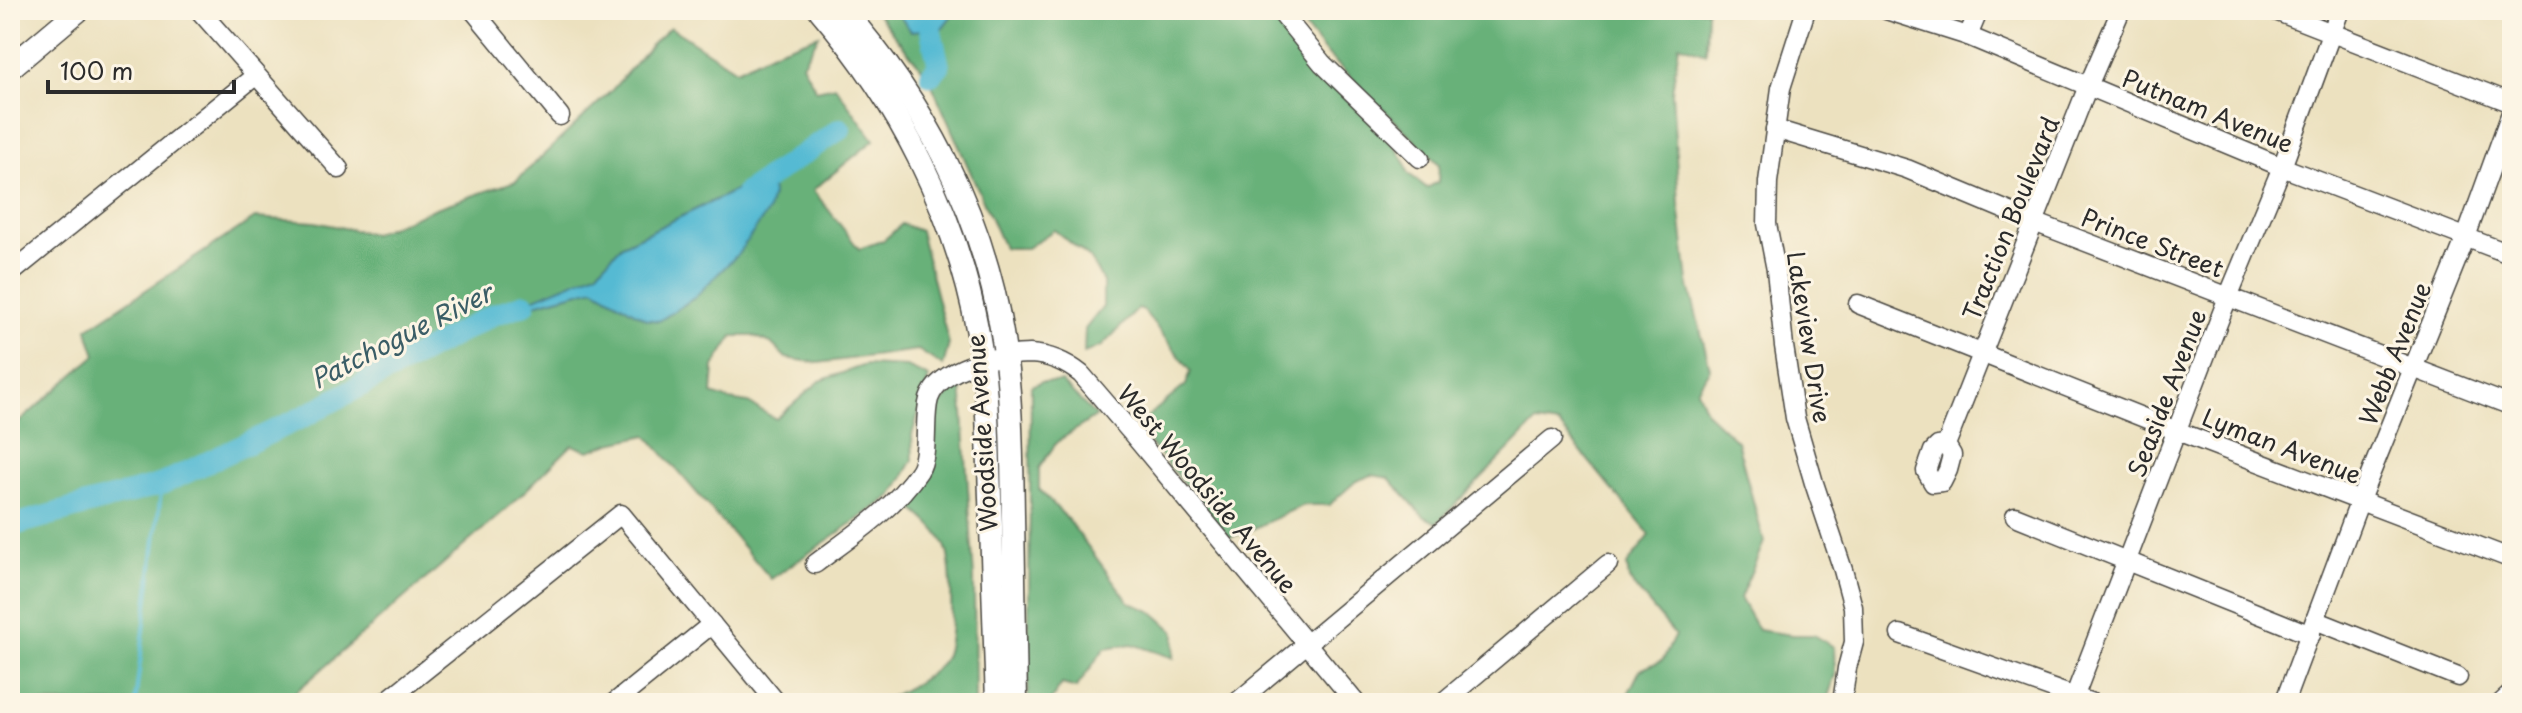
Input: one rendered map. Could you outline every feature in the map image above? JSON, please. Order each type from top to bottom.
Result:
[{"type":"main road","points":[[14,58],[79,10]]},
{"type":"main road","name":"Woodside Avenue","points":[[820,10],[850,46],[889,103],[930,181],[962,266],[973,309],[994,359],[1013,465],[1016,703]]},
{"type":"main road","name":"Woodside Avenue","points":[[843,10],[920,112],[970,216],[997,306],[994,359],[986,395],[997,703]]},
{"type":"street","points":[[199,10],[339,169]]},
{"type":"street","points":[[473,10],[560,116]]},
{"type":"street","points":[[1279,10],[1322,63],[1420,158]]},
{"type":"street","name":"Lakeview Drive","points":[[1806,10],[1781,88],[1768,182],[1767,224],[1795,418],[1853,607],[1854,642],[1842,703]]},
{"type":"street","name":"Putnam Avenue","points":[[1886,10],[1968,36],[2282,167],[2512,255]]},
{"type":"street","points":[[1968,36],[1979,10]]},
{"type":"street","name":"Traction Boulevard","points":[[1946,445],[2121,10]]},
{"type":"street","points":[[2273,10],[2512,103]]},
{"type":"street","name":"Seaside Avenue","points":[[2079,701],[2127,563],[2340,10]]},
{"type":"street","points":[[10,274],[255,76]]},
{"type":"street","name":"Webb Avenue","points":[[2284,703],[2360,500],[2466,237],[2512,110]]},
{"type":"street","name":"Prince Street","points":[[1775,129],[1907,169],[2034,222],[2512,406]]},
{"type":"street","name":"Lyman Avenue","points":[[1858,304],[2177,431],[2512,559]]},
{"type":"street","name":"West Woodside Avenue","points":[[994,359],[1030,354],[1050,358],[1081,374],[1356,703]]},
{"type":"street","points":[[815,564],[892,504],[921,467],[927,411],[933,390],[946,377],[994,359]]},
{"type":"street","points":[[1236,703],[1552,439]]},
{"type":"street","points":[[384,703],[621,514],[777,703]]},
{"type":"street","points":[[2015,516],[2127,563],[2458,677]]},
{"type":"street","points":[[1442,703],[1608,564]]},
{"type":"street","points":[[614,703],[712,624]]},
{"type":"street","points":[[1900,634],[2079,701]]},
{"type":"street","points":[[2501,703],[2512,693]]},
{"type":"green space","points":[[874,10],[895,10],[911,31],[942,28],[956,10],[1270,10],[1319,72],[1392,142],[1409,174],[1427,188],[1438,182],[1439,164],[1325,52],[1292,10],[1707,10],[1706,53],[1679,44],[1672,92],[1688,282],[1710,368],[1697,390],[1707,413],[1737,441],[1764,542],[1740,598],[1758,630],[1814,635],[1834,647],[1835,675],[1826,703],[1755,703],[1749,697],[1742,703],[1636,703],[1628,694],[1640,670],[1663,660],[1675,635],[1629,580],[1627,565],[1650,535],[1559,425],[1536,422],[1437,523],[1423,516],[1389,478],[1372,475],[1356,481],[1329,505],[1303,505],[1229,537],[1139,430],[1142,421],[1186,385],[1191,371],[1144,311],[1138,309],[1102,346],[1084,353],[1085,329],[1103,307],[1103,282],[1090,258],[1054,230],[1027,248],[1004,248],[928,76]]},
{"type":"green space","points":[[670,27],[736,70],[777,50],[819,35],[802,64],[816,90],[835,86],[874,140],[813,190],[859,249],[884,240],[902,224],[920,231],[949,344],[943,366],[918,350],[818,363],[786,358],[771,343],[754,336],[733,336],[714,366],[712,394],[748,403],[776,419],[820,381],[865,365],[907,367],[929,377],[912,435],[913,460],[893,495],[771,579],[647,435],[589,451],[572,445],[512,504],[283,703],[21,703],[10,690],[10,430],[96,355],[87,329],[255,218],[315,222],[373,234],[436,208],[516,181],[612,90]],"holes":[[[770,177],[694,298],[659,321],[646,319],[594,288],[505,312],[597,272],[622,245]]]},
{"type":"green space","points":[[961,382],[974,578],[975,703],[880,703],[929,674],[946,654],[951,608],[947,551],[936,531],[907,504],[927,471],[938,406]]},
{"type":"green space","points":[[1041,382],[1061,382],[1096,416],[1057,442],[1039,468],[1039,489],[1069,521],[1129,602],[1153,612],[1175,632],[1174,658],[1132,644],[1105,648],[1076,688],[1062,684],[1049,703],[1028,703],[1031,386]]},
{"type":"water","points":[[895,10],[956,10],[942,28],[911,31]]},
{"type":"water","points":[[770,176],[772,195],[768,211],[738,254],[694,298],[659,321],[646,319],[594,288],[497,314],[597,272],[622,245]]},
{"type":"waterway","name":"Patchogue River","points":[[926,10],[939,66],[931,75]]},
{"type":"waterway","name":"Patchogue River","points":[[747,192],[840,129]]},
{"type":"waterway","name":"Patchogue River","points":[[10,526],[162,484],[303,417],[492,315],[525,304]]},
{"type":"waterway","points":[[135,703],[162,484]]}]
